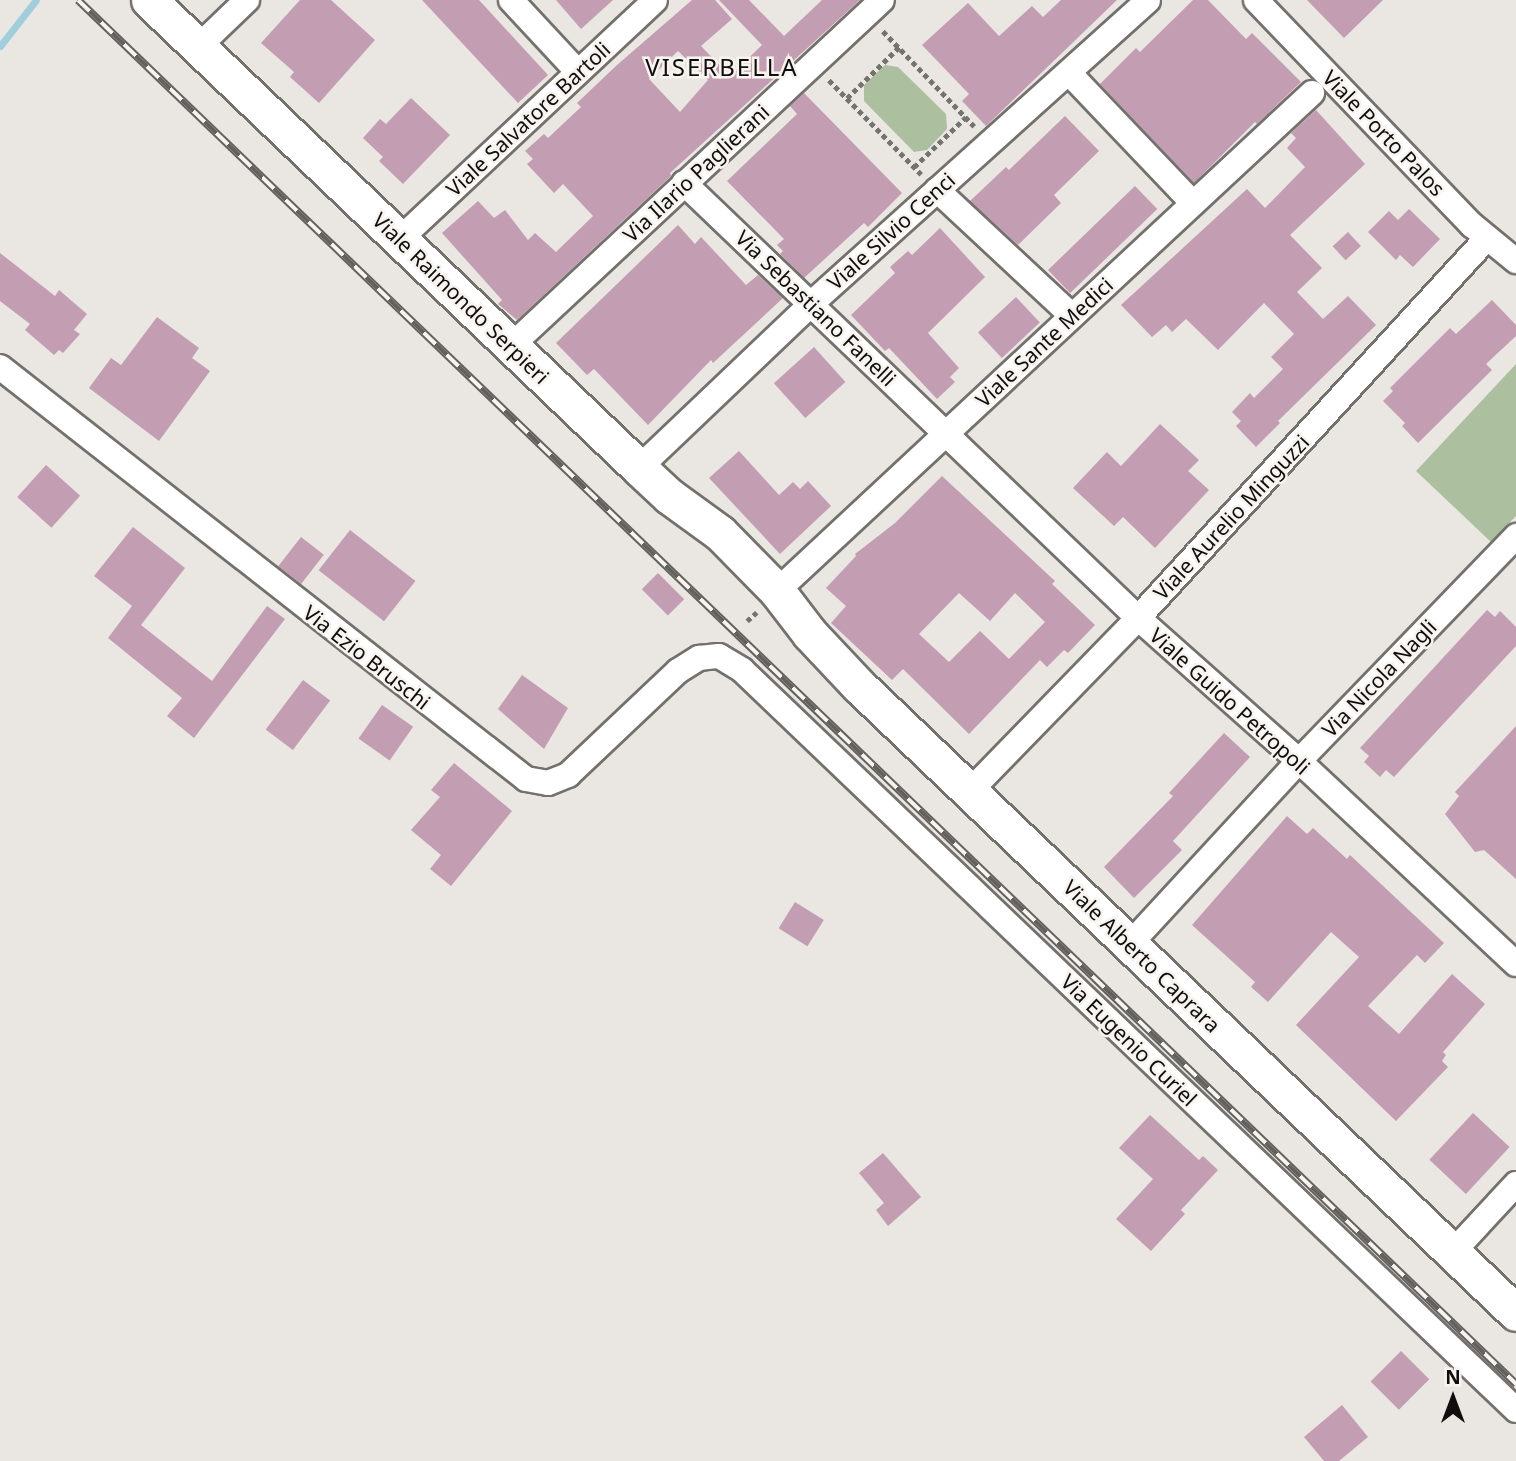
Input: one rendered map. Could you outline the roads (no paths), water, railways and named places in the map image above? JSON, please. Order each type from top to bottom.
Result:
[{"type":"street","name":"Viale Raimondo Serpieri","points":[[149,0],[639,468],[669,496],[720,533],[777,591]]},
{"type":"street","points":[[198,47],[247,0]]},
{"type":"street","points":[[511,0],[579,72]]},
{"type":"street","name":"Viale Salvatore Bartoli","points":[[400,239],[655,0]]},
{"type":"street","name":"Viale Silvio Cenci","points":[[639,468],[812,303],[1147,0]]},
{"type":"street","name":"Viale Porto Palos","points":[[1256,0],[1487,238],[1516,261]]},
{"type":"street","name":"Via Ilario Paglierani","points":[[511,346],[874,7]]},
{"type":"street","points":[[1069,73],[1193,203]]},
{"type":"street","name":"Viale Sante Medici","points":[[777,591],[1312,93]]},
{"type":"street","name":"Via Sebastiano Fanelli","points":[[684,183],[812,303],[946,435]]},
{"type":"street","points":[[937,190],[1071,315]]},
{"type":"street","name":"Viale Aurelio Minguzzi","points":[[970,791],[1138,618],[1487,238]]},
{"type":"street","name":"Via Ezio Bruschi","points":[[0,367],[526,779],[548,783],[568,775],[678,671],[699,657],[719,656],[742,670]]},
{"type":"street","name":"Viale Guido Petropoli","points":[[946,435],[1138,618],[1299,761],[1516,964]]},
{"type":"street","name":"Via Nicola Nagli","points":[[1130,944],[1299,761],[1511,550]]},
{"type":"street","name":"Viale Alberto Caprara","points":[[777,591],[810,634],[859,686],[1516,1313]]},
{"type":"street","name":"Via Eugenio Curiel","points":[[742,670],[1516,1410]]},
{"type":"street","points":[[1452,1253],[1516,1184]]},
{"type":"waterway","name":"VISERBELLA","points":[[0,46],[36,0]]},
{"type":"railway","points":[[78,0],[1516,1384]]},
{"type":"district","name":"VISERBELLA","points":[[722,67]]}]
